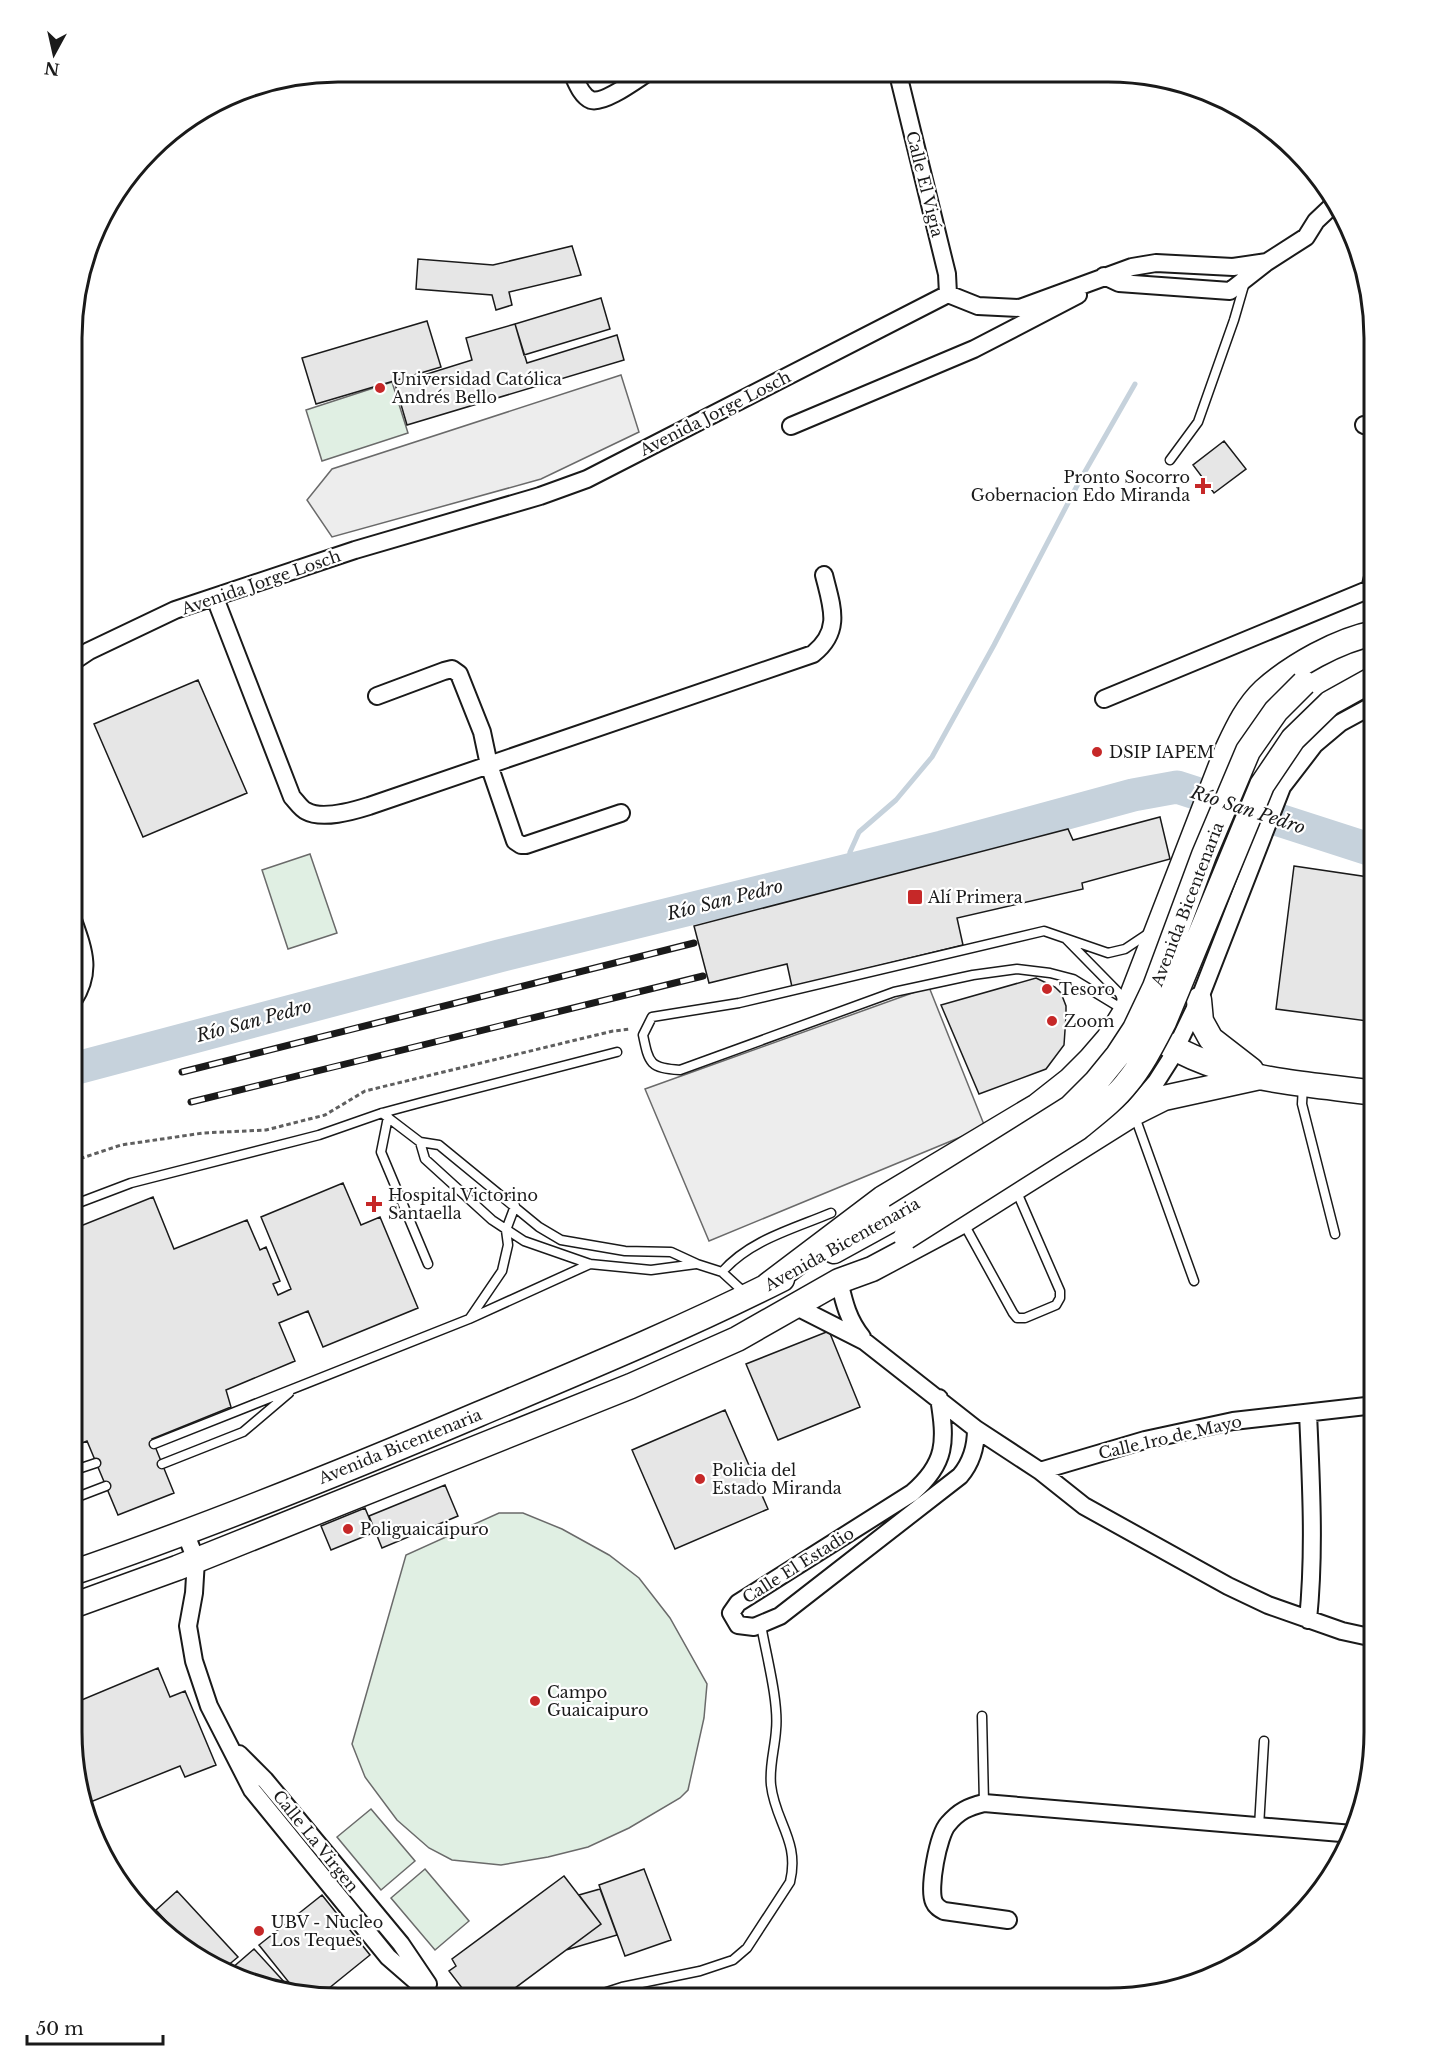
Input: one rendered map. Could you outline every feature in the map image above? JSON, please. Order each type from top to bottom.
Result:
[{"type":"main road","points":[[758,1290],[884,1198],[1037,1106],[1090,1060],[1109,1038],[1126,1011],[1227,750],[1240,722],[1263,692],[1291,671],[1328,650],[1364,637]]},
{"type":"main road","name":"Avenida Bicentenaria","points":[[82,1602],[196,1560],[631,1386],[736,1339],[842,1279],[901,1227],[1070,1108],[1096,1082],[1135,1029],[1155,987],[1204,855],[1248,751],[1276,711],[1304,683],[1341,658],[1364,649]]},
{"type":"main road","name":"Avenida Bicentenaria","points":[[82,1570],[185,1532],[438,1431],[663,1337],[758,1290],[901,1227],[1078,1128],[1127,1084],[1148,1053],[1164,1022],[1262,785],[1293,739],[1330,703],[1364,684]]},
{"type":"main road","points":[[1199,1000],[1201,1021],[1211,1039],[1260,1077]]},
{"type":"main road","points":[[1126,1011],[1147,1030],[1175,1049],[1221,1067],[1260,1077],[1364,1091]]},
{"type":"main road","points":[[842,1279],[872,1269],[962,1221],[1126,1118],[1164,1098],[1260,1077]]},
{"type":"street","points":[[577,82],[582,92],[591,100],[603,100],[632,82]]},
{"type":"street","name":"Calle El Vigía","points":[[900,82],[947,274],[948,294]]},
{"type":"street","points":[[1099,278],[1119,283],[1230,291],[1267,262],[1306,237],[1316,221],[1329,209]]},
{"type":"street","points":[[948,294],[978,306],[1020,308],[1132,267],[1156,263],[1233,267],[1267,262]]},
{"type":"street","points":[[791,426],[974,349],[1041,316],[1085,291],[1099,278]]},
{"type":"street","name":"Avenida Jorge Losch","points":[[82,656],[175,610],[311,564],[540,496],[587,479],[948,294]]},
{"type":"street","points":[[215,598],[292,797],[306,812],[325,815],[344,814],[813,654],[824,645],[831,632],[833,612],[825,575]]},
{"type":"street","points":[[1104,699],[1364,591]]},
{"type":"street","points":[[377,696],[452,669],[459,674],[482,732],[489,765],[515,841],[521,845],[621,813]]},
{"type":"street","points":[[1126,1118],[1156,1082],[1199,1000],[1282,787],[1315,744],[1340,723],[1364,710]]},
{"type":"street","points":[[82,946],[85,954],[85,976],[82,984]]},
{"type":"street","points":[[842,1279],[846,1311],[864,1341]]},
{"type":"street","points":[[795,1306],[864,1341],[939,1398],[976,1430],[1040,1472],[1084,1506],[1228,1586],[1268,1605],[1342,1631],[1364,1636]]},
{"type":"street","name":"Calle El Estadio","points":[[939,1398],[944,1428],[940,1455],[927,1481],[912,1493],[738,1603],[731,1613],[738,1625],[745,1627],[761,1625],[780,1616],[960,1476],[974,1452],[976,1430]]},
{"type":"street","name":"Calle 1ro de Mayo","points":[[1040,1472],[1145,1440],[1233,1420],[1364,1406]]},
{"type":"street","points":[[1308,1413],[1311,1497],[1311,1594],[1308,1620]]},
{"type":"street","name":"Calle La Virgen","points":[[185,1532],[196,1560],[194,1593],[188,1626],[194,1661],[209,1706],[252,1790],[388,1957],[423,1988]]},
{"type":"street","name":"Calle La Virgen","points":[[232,1748],[265,1780],[402,1944],[428,1988]]},
{"type":"street","points":[[1008,1920],[944,1911],[937,1908],[932,1900],[935,1854],[946,1826],[963,1809],[984,1803],[1344,1833]]},
{"type":"street","points":[[293,1840],[306,1829]]},
{"type":"street","points":[[364,1928],[378,1917]]},
{"type":"lane","points":[[1170,460],[1198,422],[1246,279]]},
{"type":"lane","points":[[1126,1011],[1073,979],[1050,973],[1017,969],[973,975],[894,992],[680,1070],[661,1069],[648,1057],[643,1035],[652,1017],[740,1003],[1044,931],[1108,953],[1125,949],[1157,928]]},
{"type":"lane","points":[[1064,936],[1120,994],[1126,1011]]},
{"type":"lane","points":[[82,1202],[131,1184],[320,1135],[617,1052]]},
{"type":"lane","points":[[1304,1083],[1302,1104],[1335,1234]]},
{"type":"lane","points":[[385,1115],[420,1142],[439,1145],[539,1227],[561,1240],[625,1251],[671,1252],[722,1272],[758,1290]]},
{"type":"lane","points":[[385,1115],[381,1152],[428,1264]]},
{"type":"lane","points":[[1126,1118],[1194,1281]]},
{"type":"lane","points":[[420,1142],[425,1159],[492,1220],[524,1241],[590,1264],[651,1270],[697,1264]]},
{"type":"lane","points":[[962,1221],[1017,1318],[1025,1318],[1056,1305],[1060,1298],[1060,1291],[1015,1188]]},
{"type":"lane","points":[[469,1319],[502,1271],[508,1245],[506,1230],[515,1206]]},
{"type":"lane","points":[[722,1272],[733,1259],[760,1242],[831,1213]]},
{"type":"lane","points":[[154,1444],[469,1319],[590,1264]]},
{"type":"lane","points":[[162,1464],[243,1432],[294,1389]]},
{"type":"lane","points":[[82,1468],[96,1463]]},
{"type":"lane","points":[[82,1495],[106,1486]]},
{"type":"lane","points":[[619,1988],[700,1971],[733,1960],[747,1948],[790,1882],[792,1850],[789,1837],[775,1808],[771,1785],[776,1729],[775,1708],[761,1625]]},
{"type":"lane","points":[[982,1716],[984,1803]]},
{"type":"lane","points":[[1259,1827],[1264,1741]]},
{"type":"path","points":[[82,1158],[122,1145],[203,1133],[266,1130],[325,1115],[365,1091],[376,1088],[613,1031],[633,1029],[643,1035]]},
{"type":"green space","points":[[392,382],[408,433],[322,461],[306,410]]},
{"type":"green space","points":[[310,854],[337,933],[288,949],[262,870]]},
{"type":"green space","name":"Campo Guaicaipuro","points":[[499,1513],[523,1513],[562,1529],[609,1555],[639,1578],[670,1618],[707,1684],[704,1718],[688,1790],[680,1798],[629,1828],[588,1847],[501,1865],[452,1860],[429,1848],[397,1820],[365,1777],[352,1744],[406,1555]]},
{"type":"green space","points":[[371,1809],[415,1861],[381,1890],[337,1837]]},
{"type":"green space","points":[[425,1869],[469,1921],[435,1950],[391,1898]]},
{"type":"shaded area","points":[[621,375],[639,432],[541,479],[332,537],[307,500],[332,469]]},
{"type":"shaded area","points":[[929,987],[985,1127],[709,1241],[645,1089]]},
{"type":"building","points":[[572,246],[581,275],[509,292],[512,305],[496,310],[492,295],[416,289],[418,259],[493,265]]},
{"type":"building","points":[[601,298],[610,329],[524,355],[515,324]]},
{"type":"building","points":[[427,321],[441,367],[316,404],[302,358]]},
{"type":"building","points":[[515,324],[527,363],[617,335],[624,360],[407,425],[395,384],[472,360],[466,338]]},
{"type":"building","points":[[1224,441],[1246,469],[1214,493],[1193,465]]},
{"type":"building","points":[[198,680],[247,793],[143,837],[94,724]]},
{"type":"building","points":[[1160,817],[1170,859],[1082,883],[1083,889],[957,918],[963,945],[792,987],[787,964],[709,983],[694,926],[1068,829],[1073,840]]},
{"type":"building","points":[[1294,866],[1364,876],[1364,1021],[1276,1009]]},
{"type":"building","points":[[1036,978],[1055,987],[1061,993],[1066,1006],[1064,1045],[1046,1069],[979,1094],[941,1005]]},
{"type":"building","points":[[343,1183],[361,1225],[380,1217],[418,1308],[323,1347],[308,1311],[279,1323],[295,1361],[226,1390],[231,1407],[152,1439],[174,1493],[118,1515],[87,1441],[82,1443],[82,1225],[153,1197],[174,1249],[247,1220],[260,1250],[266,1247],[280,1281],[273,1284],[278,1295],[291,1289],[261,1217]]},
{"type":"building","points":[[829,1331],[860,1407],[778,1440],[746,1364]]},
{"type":"building","name":"Policia del Estado Miranda","points":[[725,1410],[768,1509],[675,1549],[632,1450]]},
{"type":"building","points":[[445,1485],[458,1516],[382,1548],[369,1516]]},
{"type":"building","name":"Poliguaicaipuro","points":[[365,1508],[375,1532],[331,1550],[321,1526]]},
{"type":"building","points":[[158,1668],[170,1697],[185,1691],[216,1765],[185,1777],[180,1766],[92,1801],[83,1749],[82,1700]]},
{"type":"building","points":[[644,1869],[671,1940],[625,1956],[599,1885]]},
{"type":"building","points":[[564,1876],[601,1924],[515,1988],[462,1988],[449,1971],[456,1966],[452,1959]]},
{"type":"building","points":[[600,1889],[617,1935],[566,1950],[601,1924],[579,1895]]},
{"type":"building","points":[[177,1891],[238,1957],[230,1964],[211,1954],[183,1936],[156,1910]]},
{"type":"building","points":[[322,1895],[370,1955],[329,1988],[322,1988],[290,1984],[259,1945]]},
{"type":"building","points":[[254,1949],[285,1983],[256,1975],[234,1966]]},
{"type":"waterway","points":[[847,870],[850,852],[859,832],[896,800],[932,757],[994,645],[1079,482],[1135,384]]},
{"type":"waterway","name":"Río San Pedro","points":[[82,1067],[499,956],[942,847],[1133,795],[1177,787],[1364,847]]},
{"type":"railway","points":[[182,1072],[694,943]]},
{"type":"railway","points":[[191,1102],[703,976]]},
{"type":"place","name":"Universidad Católica Andrés Bello","points":[[380,388]]},
{"type":"place","name":"Pronto Socorro Gobernacion Edo Miranda","points":[[1203,486]]},
{"type":"place","name":"DSIP IAPEM","points":[[1097,752]]},
{"type":"place","name":"Alí Primera","points":[[915,897]]},
{"type":"place","name":"Tesoro","points":[[1047,989]]},
{"type":"place","name":"Zoom","points":[[1052,1021]]},
{"type":"place","name":"Hospital Victorino Santaella","points":[[374,1204]]},
{"type":"place","name":"Policia del Estado Miranda","points":[[700,1479]]},
{"type":"place","name":"Poliguaicaipuro","points":[[348,1529]]},
{"type":"place","name":"Campo Guaicaipuro","points":[[535,1701]]},
{"type":"place","name":"UBV - Nucleo Los Teques","points":[[259,1931]]}]
